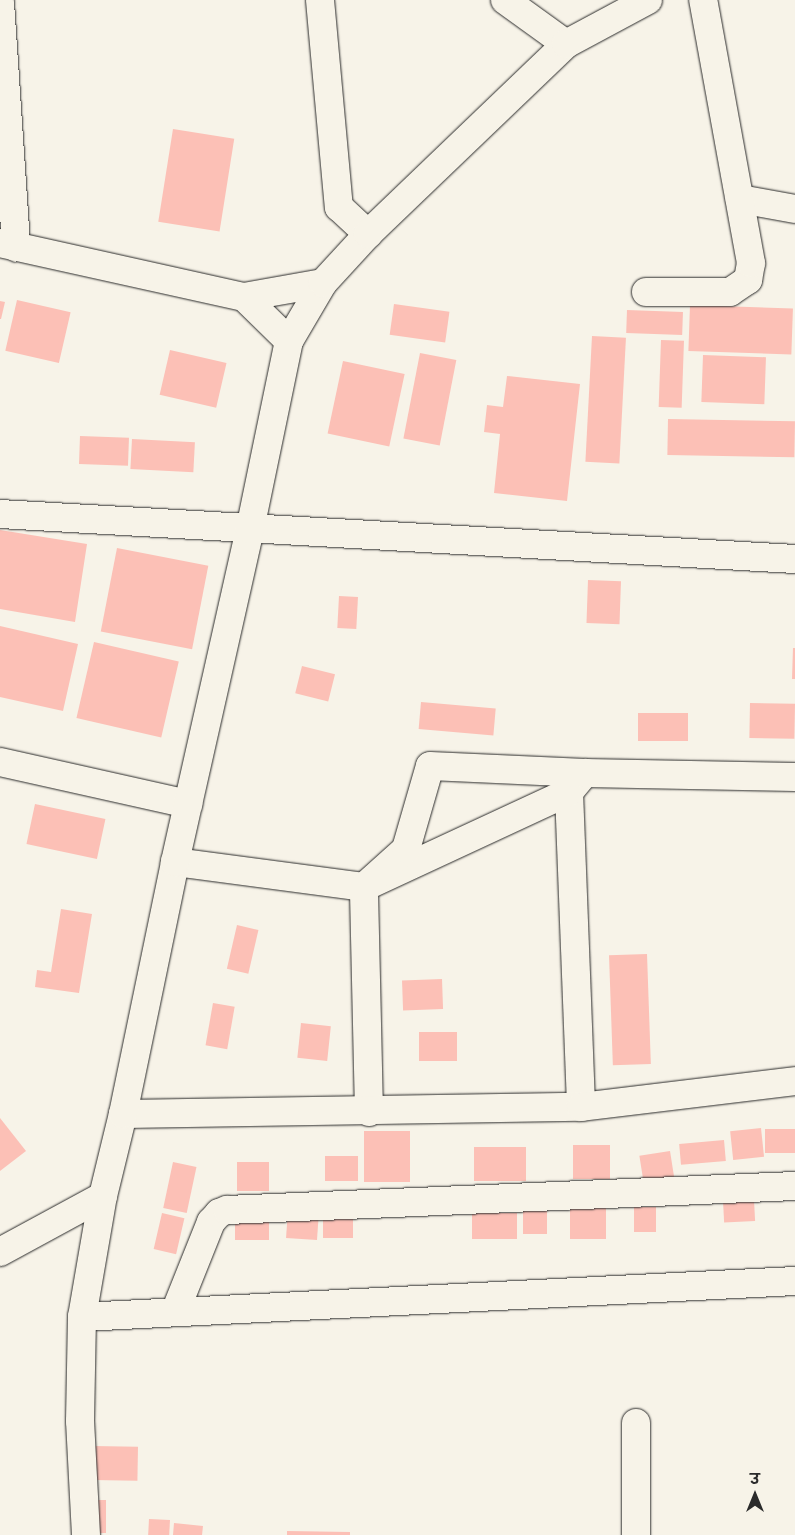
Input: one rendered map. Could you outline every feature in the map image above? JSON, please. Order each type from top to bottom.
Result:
[{"type":"street","points":[[320,0],[339,207],[368,234]]},
{"type":"street","points":[[505,0],[566,44]]},
{"type":"street","points":[[86,1535],[80,1421],[82,1317],[103,1196],[123,1114],[175,862],[290,341],[323,283],[368,234],[566,44],[648,0]]},
{"type":"street","points":[[646,292],[730,292],[748,280],[751,264],[703,0]]},
{"type":"street","points":[[0,4],[8,245],[244,297],[323,283]]},
{"type":"street","points":[[740,198],[795,209]]},
{"type":"street","points":[[244,297],[290,341]]},
{"type":"street","points":[[0,514],[795,559]]},
{"type":"street","points":[[0,762],[188,804]]},
{"type":"street","points":[[369,1112],[364,886],[406,849],[430,766],[577,782],[795,777]]},
{"type":"street","points":[[175,862],[364,886],[577,782]]},
{"type":"street","points":[[577,782],[581,1107]]},
{"type":"street","points":[[123,1114],[369,1112],[581,1107],[795,1081]]},
{"type":"street","points":[[176,1312],[211,1222],[220,1212],[227,1210],[795,1186]]},
{"type":"street","points":[[0,1252],[103,1196]]},
{"type":"street","points":[[82,1317],[795,1281]]},
{"type":"street","points":[[636,1423],[636,1535]]},
{"type":"building","points":[[173,129],[234,139],[220,232],[158,222]]},
{"type":"building","points":[[17,300],[71,312],[59,363],[5,351]]},
{"type":"building","points":[[0,301],[5,302],[1,319],[0,319]]},
{"type":"building","points":[[394,304],[449,312],[445,342],[390,335]]},
{"type":"building","points":[[690,305],[793,309],[791,355],[688,351]]},
{"type":"building","points":[[627,310],[683,312],[682,335],[626,333]]},
{"type":"building","points":[[592,336],[626,338],[619,464],[585,462]]},
{"type":"building","points":[[661,340],[684,341],[682,408],[659,407]]},
{"type":"building","points":[[170,350],[227,363],[216,408],[160,395]]},
{"type":"building","points":[[420,353],[456,360],[440,445],[403,438]]},
{"type":"building","points":[[703,355],[766,357],[764,404],[701,402]]},
{"type":"building","points":[[343,361],[405,374],[389,446],[328,433]]},
{"type":"building","points":[[507,376],[580,384],[567,501],[494,493],[500,434],[484,432],[487,405],[503,407]]},
{"type":"building","points":[[668,419],[795,421],[794,457],[667,455]]},
{"type":"building","points":[[80,436],[129,438],[128,466],[79,464]]},
{"type":"building","points":[[132,439],[195,442],[193,472],[130,469]]},
{"type":"building","points":[[0,530],[87,544],[75,622],[0,609]]},
{"type":"building","points":[[117,548],[208,566],[192,649],[101,631]]},
{"type":"building","points":[[588,580],[621,581],[619,624],[586,623]]},
{"type":"building","points":[[339,596],[358,597],[356,629],[337,628]]},
{"type":"building","points":[[0,626],[78,644],[63,711],[0,697]]},
{"type":"building","points":[[94,642],[179,662],[161,738],[76,718]]},
{"type":"building","points":[[793,648],[795,648],[795,679],[792,679]]},
{"type":"building","points":[[302,666],[335,674],[328,701],[295,693]]},
{"type":"building","points":[[421,702],[496,709],[493,735],[419,729]]},
{"type":"building","points":[[750,703],[795,704],[794,739],[749,738]]},
{"type":"building","points":[[638,713],[688,713],[688,741],[638,741]]},
{"type":"building","points":[[35,804],[105,819],[97,859],[26,844]]},
{"type":"building","points":[[61,909],[92,914],[79,993],[35,987],[37,970],[51,972]]},
{"type":"building","points":[[237,925],[258,930],[248,974],[227,969]]},
{"type":"building","points":[[647,954],[651,1064],[613,1065],[609,955]]},
{"type":"building","points":[[442,979],[443,1009],[403,1010],[402,980]]},
{"type":"building","points":[[213,1003],[235,1007],[227,1049],[206,1045]]},
{"type":"building","points":[[301,1023],[331,1026],[327,1061],[297,1058]]},
{"type":"building","points":[[419,1032],[457,1032],[457,1061],[419,1061]]},
{"type":"building","points":[[0,1118],[26,1151],[0,1171]]},
{"type":"building","points":[[761,1128],[764,1157],[733,1160],[730,1131]]},
{"type":"building","points":[[765,1129],[795,1129],[795,1153],[765,1153]]},
{"type":"building","points":[[364,1131],[410,1131],[410,1182],[364,1182]]},
{"type":"building","points":[[724,1140],[726,1161],[681,1165],[679,1144]]},
{"type":"building","points":[[573,1145],[610,1145],[610,1179],[573,1179]]},
{"type":"building","points":[[474,1147],[526,1147],[526,1181],[474,1181]]},
{"type":"building","points":[[670,1151],[674,1177],[643,1182],[639,1156]]},
{"type":"building","points":[[325,1156],[358,1156],[358,1181],[325,1181]]},
{"type":"building","points":[[173,1162],[196,1167],[187,1213],[163,1208]]},
{"type":"building","points":[[237,1162],[269,1162],[269,1191],[237,1191]]},
{"type":"building","points":[[754,1200],[755,1221],[724,1223],[723,1202]]},
{"type":"building","points":[[634,1207],[656,1207],[656,1232],[634,1232]]},
{"type":"building","points":[[570,1208],[606,1208],[606,1239],[570,1239]]},
{"type":"building","points":[[288,1210],[319,1212],[317,1240],[286,1238]]},
{"type":"building","points":[[323,1210],[353,1210],[353,1238],[323,1238]]},
{"type":"building","points":[[523,1210],[547,1210],[547,1234],[523,1234]]},
{"type":"building","points":[[162,1213],[184,1218],[176,1254],[154,1249]]},
{"type":"building","points":[[472,1213],[517,1213],[517,1239],[472,1239]]},
{"type":"building","points":[[235,1215],[269,1215],[269,1240],[235,1240]]},
{"type":"building","points":[[93,1446],[138,1447],[137,1481],[92,1480]]},
{"type":"building","points":[[91,1500],[106,1500],[106,1533],[91,1533]]},
{"type":"building","points":[[149,1519],[170,1520],[169,1535],[148,1535]]},
{"type":"building","points":[[174,1523],[203,1526],[202,1535],[173,1535]]},
{"type":"building","points":[[287,1531],[350,1532],[350,1535],[287,1535]]}]
